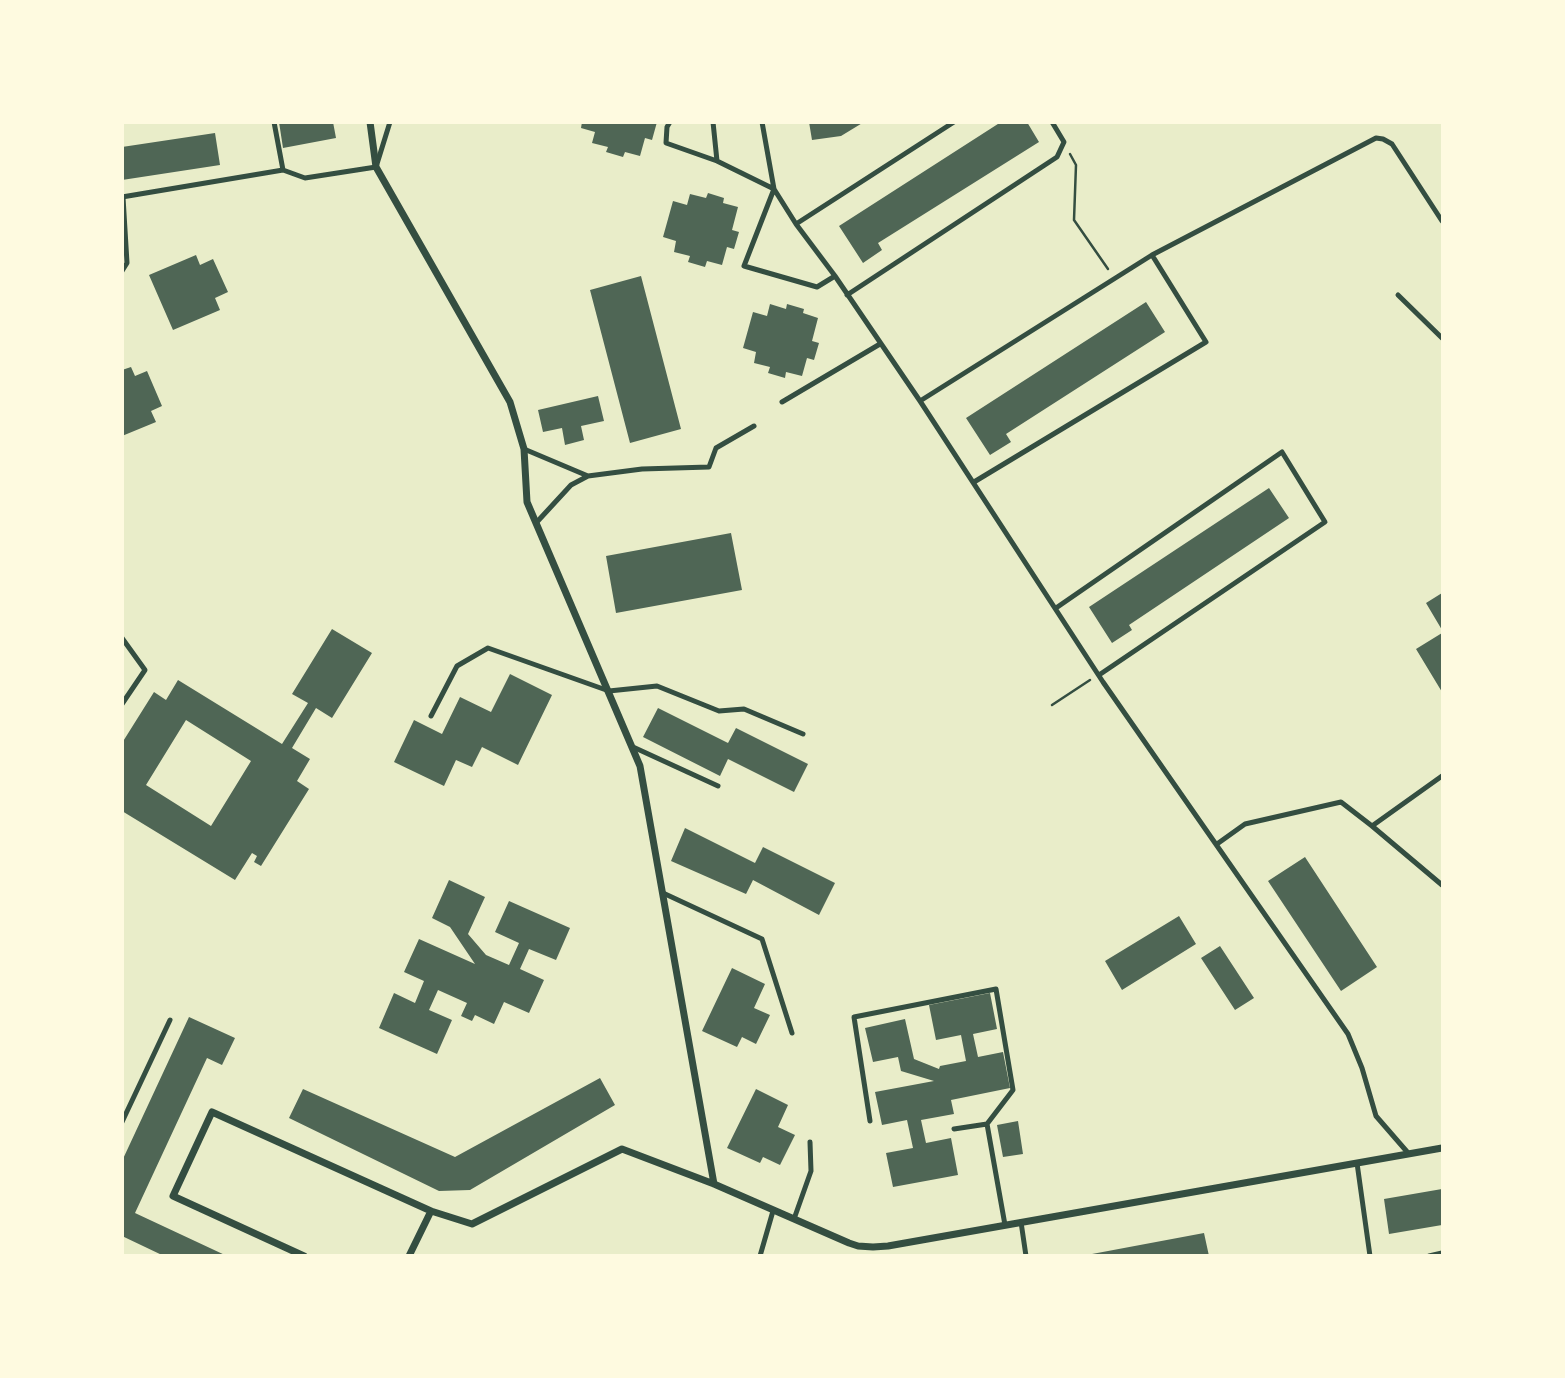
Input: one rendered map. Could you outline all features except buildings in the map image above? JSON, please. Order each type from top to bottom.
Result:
[{"type":"street","points":[[370,122],[376,167],[510,402],[524,449],[527,502],[640,766],[714,1184]]},
{"type":"street","points":[[304,1255],[173,1196],[212,1112],[431,1211],[472,1224],[622,1149],[714,1184],[858,1247],[888,1246],[1443,1148]]},
{"type":"street","points":[[409,1255],[431,1211]]},
{"type":"lane","points":[[274,122],[283,170]]},
{"type":"lane","points":[[122,271],[127,263],[123,197],[283,170],[305,178],[376,167],[390,122]]},
{"type":"lane","points":[[670,122],[666,143],[717,161],[774,189]]},
{"type":"lane","points":[[713,122],[717,161]]},
{"type":"lane","points":[[762,122],[774,189],[920,401],[1099,675],[1348,1034],[1362,1068],[1376,1116],[1409,1154]]},
{"type":"lane","points":[[796,224],[954,122]]},
{"type":"lane","points":[[847,295],[1057,157],[1064,142],[1052,122]]},
{"type":"lane","points":[[920,401],[1152,255],[1376,138],[1392,144],[1443,221]]},
{"type":"lane","points":[[774,189],[744,266],[817,287],[835,276]]},
{"type":"lane","points":[[974,482],[1206,342],[1152,255]]},
{"type":"lane","points":[[1398,295],[1443,338]]},
{"type":"lane","points":[[782,402],[880,344]]},
{"type":"lane","points":[[536,523],[571,485],[588,476],[642,469],[709,467],[716,448],[754,426]]},
{"type":"lane","points":[[524,449],[588,476]]},
{"type":"lane","points":[[1056,608],[1282,452],[1325,522],[1099,675]]},
{"type":"lane","points":[[122,638],[145,670],[122,704]]},
{"type":"lane","points":[[431,716],[457,666],[488,648],[609,691],[657,686],[719,711],[744,709],[803,733]]},
{"type":"lane","points":[[633,747],[718,786]]},
{"type":"lane","points":[[1373,826],[1443,776]]},
{"type":"lane","points":[[1217,844],[1245,824],[1341,802],[1443,885]]},
{"type":"lane","points":[[663,893],[762,939],[792,1033]]},
{"type":"lane","points":[[870,1121],[854,1017],[996,989],[1013,1090],[987,1124],[954,1129]]},
{"type":"lane","points":[[122,1122],[170,1020]]},
{"type":"lane","points":[[987,1124],[1005,1225]]},
{"type":"lane","points":[[794,1219],[811,1171],[810,1142]]},
{"type":"lane","points":[[1357,1163],[1370,1255]]},
{"type":"lane","points":[[760,1255],[773,1211]]},
{"type":"lane","points":[[1021,1222],[1026,1255]]},
{"type":"lane","points":[[858,1247],[859,1255]]},
{"type":"lane","points":[[1429,1255],[1443,1253]]},
{"type":"path","points":[[1064,142],[1076,165],[1074,220],[1115,279]]},
{"type":"path","points":[[1052,705],[1099,675]]}]
